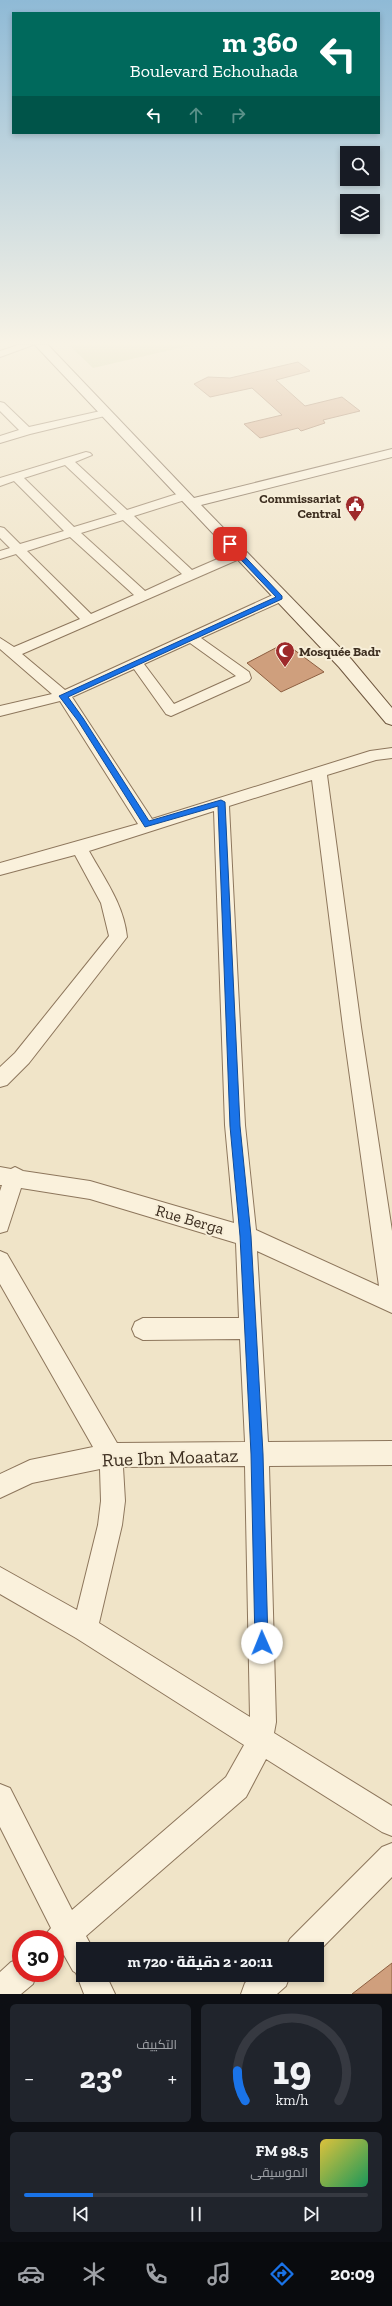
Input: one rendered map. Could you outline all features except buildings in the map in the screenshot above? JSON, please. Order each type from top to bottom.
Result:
[{"type":"main road","points":[[129,438],[280,597],[341,658],[371,692],[392,719]]},
{"type":"main road","points":[[190,502],[392,453]]},
{"type":"main road","points":[[190,502],[392,459]]},
{"type":"main road","points":[[371,692],[392,704]]},
{"type":"street","points":[[0,482],[86,454]]},
{"type":"street","points":[[67,461],[190,575]]},
{"type":"street","points":[[16,477],[72,532],[143,596]]},
{"type":"street","points":[[0,555],[126,515],[190,502]]},
{"type":"street","points":[[0,531],[88,619]]},
{"type":"street","points":[[12,653],[240,554]]},
{"type":"street","points":[[0,711],[63,696],[137,664],[280,597]]},
{"type":"street","points":[[137,664],[171,711],[244,678],[244,675],[192,638]]},
{"type":"street","points":[[0,642],[63,696],[81,719],[147,825]]},
{"type":"street","points":[[375,755],[392,744]]},
{"type":"street","points":[[0,869],[78,848],[147,825],[375,755],[392,753]]},
{"type":"street","points":[[319,773],[352,1027],[392,1303]]},
{"type":"street","points":[[64,1936],[236,1787],[248,1771],[260,1740],[263,1706],[257,1454],[246,1236],[235,1126],[221,802]]},
{"type":"street","points":[[0,1079],[22,1058],[118,937],[114,917],[78,848]]},
{"type":"street","points":[[0,1224],[8,1176]]},
{"type":"street","name":"Rue Berga","points":[[8,1176],[90,1190],[246,1236],[392,1303]]},
{"type":"street","points":[[0,1261],[6,1274],[111,1455],[114,1501],[110,1525],[85,1629]]},
{"type":"street","points":[[143,1329],[250,1328]]},
{"type":"street","name":"Rue Ibn Moaataz","points":[[0,1486],[30,1472],[111,1455],[392,1453]]},
{"type":"street","points":[[0,1580],[85,1629],[392,1822]]},
{"type":"street","points":[[0,1798],[58,1930]]},
{"type":"street","points":[[307,1942],[392,1857]]},
{"type":"street","points":[[64,1940],[76,1953]]},
{"type":"street","points":[[0,1992],[12,1982]]},
{"type":"street","points":[[94,1982],[100,1994]]},
{"type":"street","points":[[256,1994],[267,1982]]},
{"type":"place","name":"Commissariat Central","points":[[355,522]]},
{"type":"place","name":"Mosquée Badr","points":[[285,668]]},
{"type":"route","points":[[230,544],[280,597],[137,664],[63,696],[81,719],[147,825],[221,802],[235,1126],[246,1236],[257,1454],[262,1643]]}]
